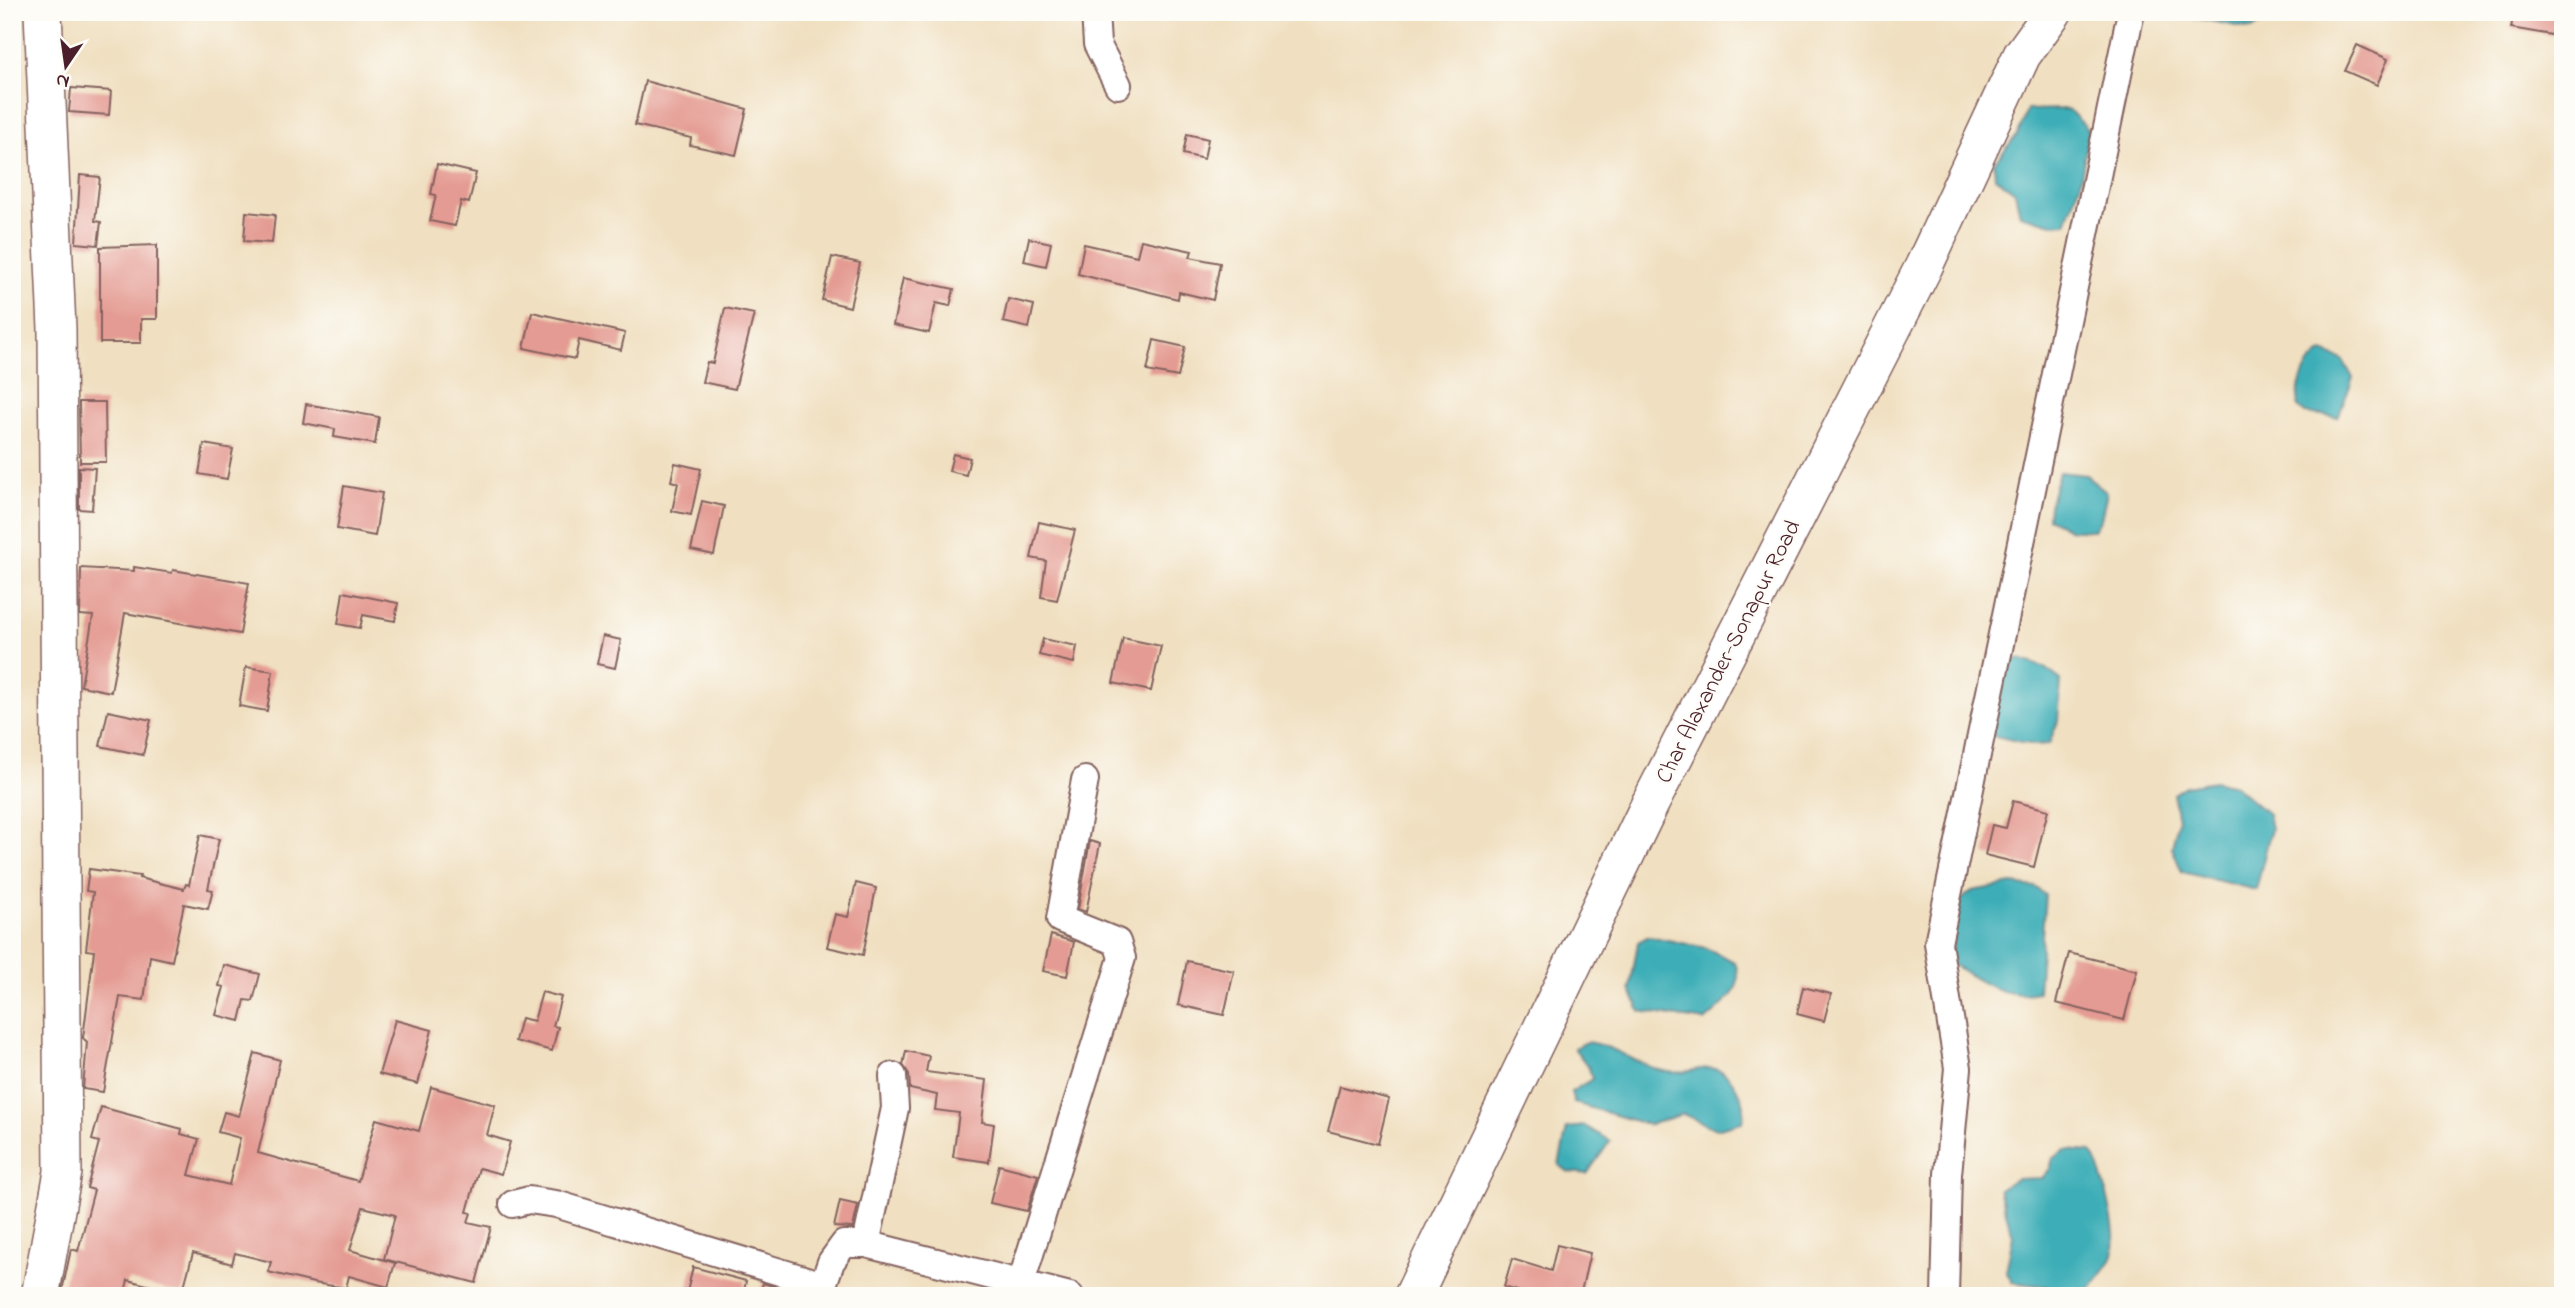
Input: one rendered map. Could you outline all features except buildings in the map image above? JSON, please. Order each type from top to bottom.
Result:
[{"type":"main road","points":[[40,1296],[63,1172],[57,330],[43,12]]},
{"type":"main road","name":"Char Alaxander-Sonapur Road","points":[[1413,1296],[1651,802],[1924,266],[2022,55],[2053,12]]},
{"type":"street","points":[[1095,12],[1097,44],[1118,85]]},
{"type":"street","points":[[1945,1296],[1948,1174],[1958,1068],[1938,943],[2131,12]]},
{"type":"street","points":[[1021,1283],[1122,958],[1117,942],[1060,919],[1085,780]]},
{"type":"street","points":[[866,1244],[895,1108],[893,1076]]},
{"type":"street","points":[[513,1204],[529,1200],[556,1204],[821,1290],[831,1262],[844,1244],[866,1244],[1070,1296]]},
{"type":"water","points":[[2182,12],[2267,12],[2261,23],[2252,29],[2185,16]]},
{"type":"water","points":[[2068,109],[2089,130],[2080,185],[2066,223],[2052,224],[2020,215],[2015,192],[1995,177],[1994,163],[2018,134],[2027,110]]},
{"type":"water","points":[[2323,352],[2343,360],[2353,378],[2338,417],[2305,413],[2298,407],[2299,391],[2306,369]]},
{"type":"water","points":[[2059,472],[2086,475],[2107,492],[2101,519],[2094,530],[2071,530],[2048,518]]},
{"type":"water","points":[[2020,659],[2043,667],[2061,680],[2058,721],[2049,744],[2034,745],[1991,735],[1994,662]]},
{"type":"water","points":[[2214,781],[2235,786],[2268,814],[2271,829],[2256,890],[2182,872],[2172,848],[2178,820],[2173,794],[2185,786]]},
{"type":"water","points":[[2012,884],[2035,887],[2045,895],[2038,992],[2026,994],[2002,991],[1980,982],[1949,962],[1961,900],[1972,891]]},
{"type":"water","points":[[1649,936],[1706,948],[1735,962],[1738,981],[1735,989],[1726,1002],[1705,1021],[1640,1011],[1630,989],[1638,942]]},
{"type":"water","points":[[1587,1042],[1607,1047],[1663,1071],[1674,1073],[1703,1068],[1720,1070],[1728,1076],[1741,1096],[1744,1104],[1742,1122],[1716,1129],[1683,1114],[1649,1125],[1574,1103],[1571,1092],[1592,1079],[1589,1068],[1574,1048]]},
{"type":"water","points":[[1585,1126],[1610,1141],[1587,1174],[1569,1172],[1559,1165],[1567,1128]]},
{"type":"water","points":[[2065,1150],[2091,1152],[2100,1172],[2112,1218],[2113,1255],[2088,1292],[2012,1282],[2006,1271],[2013,1236],[1999,1189],[2016,1179],[2042,1178],[2050,1169],[2053,1158]]}]
